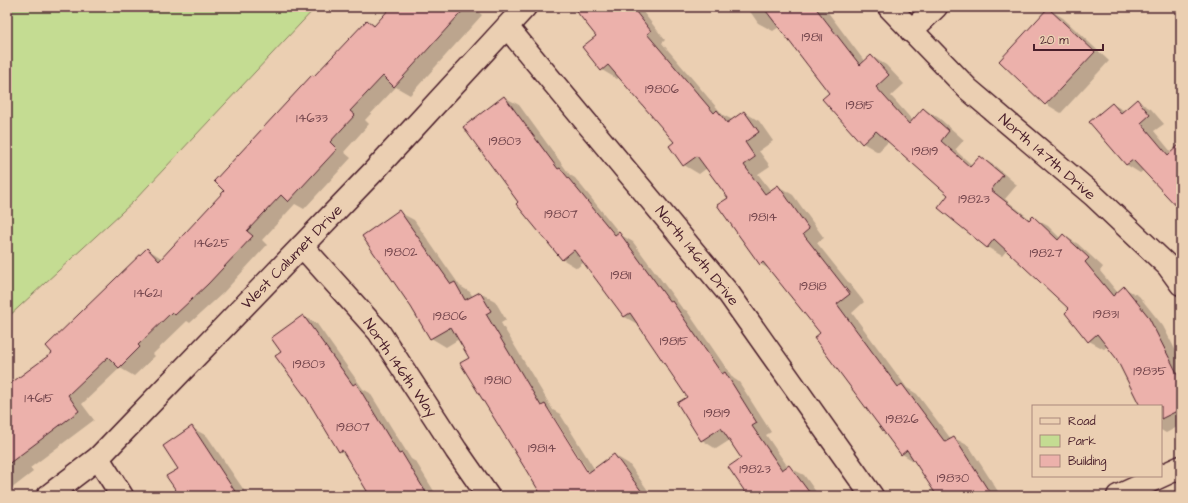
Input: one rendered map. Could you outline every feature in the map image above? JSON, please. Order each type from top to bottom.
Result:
[{"type":"street","name":"West Calumet Drive","points":[[48,496],[98,458],[302,246],[526,7]]},
{"type":"street","name":"North 147th Drive","points":[[888,7],[968,88],[1093,195],[1168,266],[1181,284]]},
{"type":"street","points":[[911,31],[936,7]]},
{"type":"street","name":"North 146th Drive","points":[[507,27],[729,294],[872,496]]},
{"type":"street","name":"North 146th Way","points":[[302,246],[378,332],[488,496]]},
{"type":"street","points":[[98,458],[122,496]]},
{"type":"street","points":[[1162,476],[1181,467]]},
{"type":"street","points":[[1118,496],[1159,477]]},
{"type":"green space","points":[[7,7],[316,7],[134,201],[7,318]]},
{"type":"building","points":[[391,7],[466,7],[394,87],[383,76],[350,111],[355,115],[330,142],[337,149],[288,202],[281,195],[247,231],[253,236],[208,284],[175,315],[172,312],[138,345],[140,347],[119,368],[108,357],[68,395],[79,411],[7,465],[7,386],[52,353],[46,346],[147,248],[159,261],[224,191],[214,181],[312,75],[314,76],[367,20],[374,26]]},
{"type":"building","points":[[573,7],[632,7],[651,31],[647,34],[714,113],[717,110],[727,123],[744,111],[759,132],[745,142],[755,157],[744,165],[765,194],[778,185],[809,229],[803,234],[850,294],[837,304],[898,387],[902,384],[945,442],[954,437],[992,496],[937,496],[907,450],[901,455],[814,338],[820,333],[763,262],[760,265],[717,205],[728,198],[697,156],[683,166],[669,146],[674,142],[608,65],[601,71],[582,47],[596,36]]},
{"type":"building","points":[[763,7],[815,7],[860,65],[871,55],[889,75],[876,87],[909,124],[923,108],[949,131],[941,141],[970,167],[980,156],[1003,175],[991,190],[1029,220],[1033,216],[1058,240],[1063,234],[1089,258],[1085,262],[1113,296],[1124,286],[1148,316],[1181,381],[1181,409],[1162,418],[1162,405],[1140,405],[1116,358],[1097,334],[1088,342],[1065,313],[1069,309],[994,239],[987,248],[938,208],[948,195],[876,131],[862,144],[822,99],[829,93]]},
{"type":"building","points":[[1048,8],[1095,52],[1045,105],[999,61]]},
{"type":"building","points":[[504,96],[558,169],[560,168],[615,235],[619,232],[670,302],[672,301],[722,374],[725,372],[757,423],[752,426],[782,470],[789,465],[812,496],[748,496],[728,467],[741,458],[721,428],[701,441],[677,403],[687,397],[630,313],[624,317],[574,250],[562,260],[516,204],[518,202],[463,127]]},
{"type":"building","points":[[1137,99],[1150,115],[1141,123],[1168,155],[1181,143],[1181,211],[1133,160],[1126,165],[1089,122],[1112,103],[1121,113]]},
{"type":"building","points":[[399,210],[451,284],[455,282],[465,300],[480,292],[491,311],[486,314],[541,406],[545,404],[588,473],[614,454],[645,496],[542,496],[460,363],[469,358],[451,327],[430,339],[411,307],[362,236]]},
{"type":"building","points":[[303,315],[353,385],[356,383],[399,454],[402,453],[428,496],[370,496],[342,450],[339,452],[307,399],[275,356],[281,352],[271,338]]},
{"type":"building","points":[[192,426],[238,496],[180,496],[166,476],[178,469],[163,446]]}]
